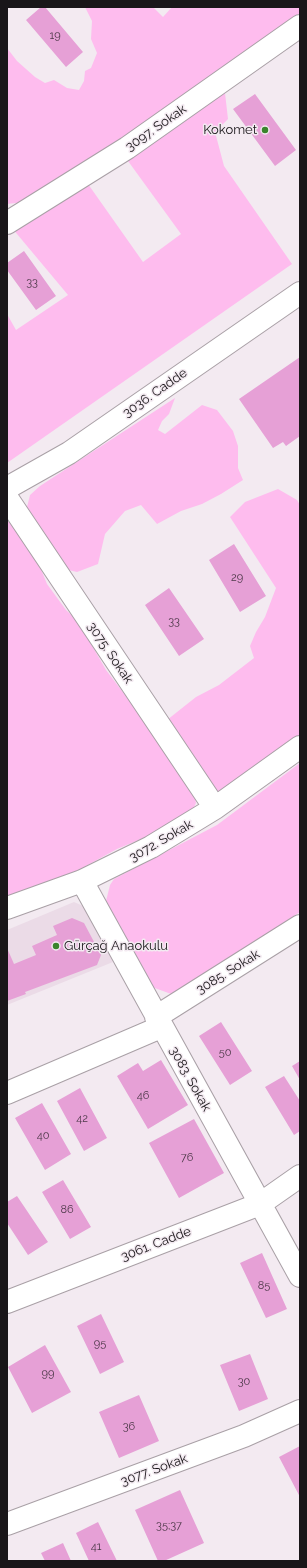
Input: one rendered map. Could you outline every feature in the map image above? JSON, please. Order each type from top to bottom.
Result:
[{"type":"street","name":"3097. Sokak","points":[[7,223],[127,148],[300,26]]},
{"type":"street","name":"3036. Cadde","points":[[7,488],[69,453],[298,297]]},
{"type":"street","name":"3075. Sokak","points":[[7,498],[215,808]]},
{"type":"street","name":"3072. Sokak","points":[[7,908],[82,881],[151,847],[215,808],[300,747]]},
{"type":"street","name":"3083. Sokak","points":[[82,881],[158,1022],[300,1276]]},
{"type":"street","name":"3085. Sokak","points":[[7,1093],[158,1022],[300,926]]},
{"type":"street","name":"3061. Cadde","points":[[7,1302],[260,1204],[300,1176]]},
{"type":"street","name":"3077. Sokak","points":[[7,1524],[244,1436],[300,1411]]},
{"type":"shaded area","points":[[85,7],[153,7],[163,17],[172,7],[300,7],[300,13],[131,136],[127,134],[102,154],[25,202],[7,204],[7,48],[17,61],[35,77],[45,83],[54,80],[67,88],[79,90],[84,81],[85,71],[91,68],[97,53],[91,39],[92,21]]},
{"type":"shaded area","points":[[225,93],[228,119],[215,132],[224,166],[292,264],[7,463],[7,314],[16,330],[68,295],[12,228],[88,184],[143,262],[181,234],[128,161],[169,129]]},
{"type":"shaded area","points":[[175,398],[169,414],[162,421],[158,430],[165,434],[202,405],[217,410],[233,431],[238,446],[238,468],[243,480],[202,504],[181,511],[157,524],[141,505],[125,511],[105,534],[98,564],[77,572],[60,568],[34,526],[27,507],[30,495],[40,486]]},
{"type":"shaded area","points":[[278,489],[297,500],[300,505],[300,735],[219,792],[214,788],[167,720],[196,697],[219,685],[254,658],[250,646],[265,617],[276,588],[230,517],[245,502]]},
{"type":"shaded area","points":[[7,521],[11,523],[38,562],[47,584],[66,610],[78,621],[106,670],[135,708],[195,797],[196,803],[193,809],[167,826],[146,837],[117,849],[75,872],[7,899]]},
{"type":"shaded area","points":[[300,763],[300,912],[174,995],[152,987],[135,961],[121,929],[106,901],[110,885],[114,879],[217,825]]},
{"type":"shaded area","name":"Gürçağ Anaokulu","points":[[74,902],[90,909],[113,962],[7,1005],[7,930]]},
{"type":"building","points":[[41,7],[45,7],[83,52],[66,67],[26,20]]},
{"type":"building","points":[[255,94],[296,150],[275,166],[233,109]]},
{"type":"building","points":[[24,251],[56,296],[36,310],[7,270],[7,263]]},
{"type":"building","points":[[300,357],[300,436],[286,446],[283,442],[273,448],[239,399]]},
{"type":"building","points":[[234,544],[266,596],[240,612],[209,560]]},
{"type":"building","points":[[169,588],[204,639],[179,656],[145,605]]},
{"type":"building","points":[[72,918],[84,923],[101,955],[97,965],[25,992],[26,994],[7,1001],[7,948],[14,964],[36,955],[32,946],[57,935],[53,926]]},
{"type":"building","points":[[221,1022],[252,1071],[230,1085],[199,1036]]},
{"type":"building","points":[[161,1060],[188,1105],[148,1129],[117,1076],[138,1063],[143,1071]]},
{"type":"building","points":[[300,1061],[300,1080],[292,1066]]},
{"type":"building","points":[[284,1076],[300,1101],[300,1131],[294,1135],[265,1087]]},
{"type":"building","points":[[80,1088],[107,1138],[84,1151],[57,1101]]},
{"type":"building","points":[[42,1103],[71,1154],[45,1170],[15,1118]]},
{"type":"building","points":[[194,1119],[224,1173],[179,1198],[149,1143]]},
{"type":"building","points":[[63,1180],[91,1227],[70,1239],[42,1192]]},
{"type":"building","points":[[17,1196],[48,1242],[28,1255],[7,1223],[7,1202]]},
{"type":"building","points":[[262,1253],[287,1309],[266,1318],[240,1263]]},
{"type":"building","points":[[101,1314],[124,1362],[100,1374],[77,1326]]},
{"type":"building","points":[[45,1345],[71,1392],[32,1413],[8,1367]]},
{"type":"building","points":[[250,1354],[268,1399],[239,1411],[220,1365]]},
{"type":"building","points":[[139,1395],[159,1441],[119,1458],[99,1412]]},
{"type":"building","points":[[300,1446],[300,1497],[279,1457]]},
{"type":"building","points":[[180,1490],[204,1543],[164,1561],[158,1561],[135,1510]]},
{"type":"building","points":[[98,1522],[117,1561],[89,1561],[76,1533]]},
{"type":"building","points":[[63,1543],[71,1561],[45,1561],[41,1553]]},
{"type":"place","name":"Kokomet","points":[[265,130]]},
{"type":"place","name":"Gürçağ Anaokulu","points":[[56,946]]}]
